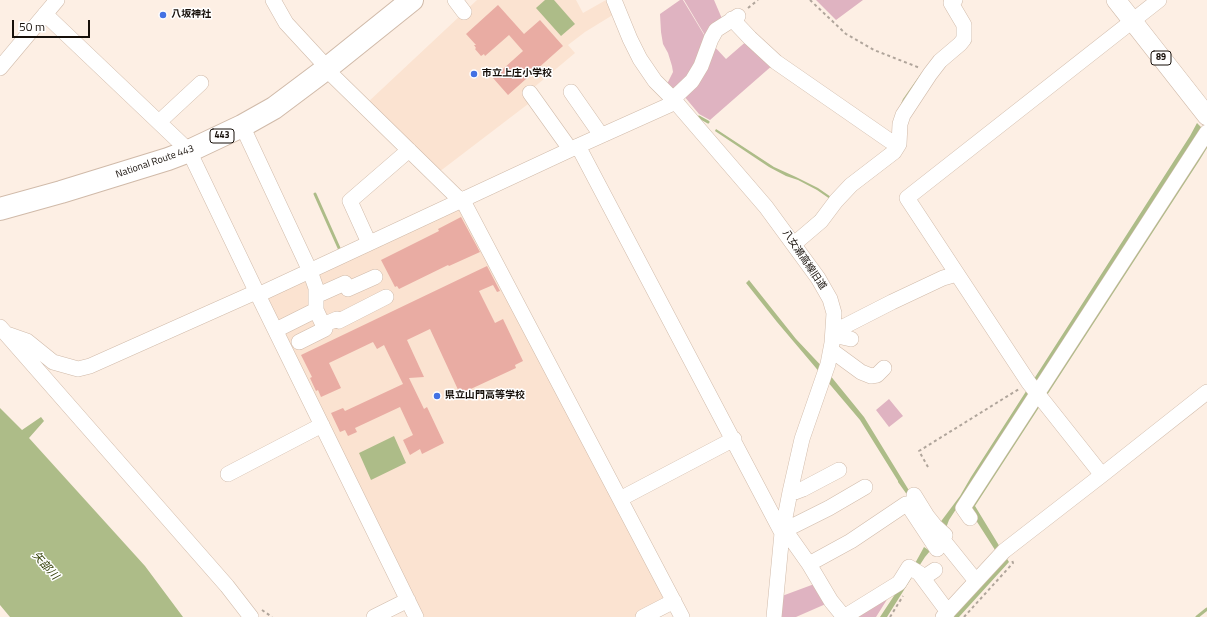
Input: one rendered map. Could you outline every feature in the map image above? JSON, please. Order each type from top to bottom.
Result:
[{"type":"highway","name":"National Route 443","points":[[0,208],[122,174],[168,159],[189,151],[242,126],[274,108],[324,66],[412,0]]},
{"type":"main road","name":"89","points":[[1116,0],[1207,116]]},
{"type":"street","points":[[0,68],[57,0]]},
{"type":"street","points":[[273,0],[286,23],[324,66],[461,200],[682,617]]},
{"type":"street","points":[[454,0],[464,12]]},
{"type":"street","name":"八女瀬高線旧道","points":[[614,0],[640,59],[655,81],[675,101],[766,206],[818,278],[830,299],[834,313],[828,364],[802,439],[790,492],[783,531],[774,617]]},
{"type":"street","points":[[794,244],[821,221],[836,201],[851,185],[894,152],[899,144],[900,124],[903,115],[940,61],[964,39],[964,25],[951,3],[955,0]]},
{"type":"street","points":[[1102,475],[1033,388],[907,198],[1159,0]]},
{"type":"street","points":[[45,14],[189,151],[257,294],[416,617]]},
{"type":"street","points":[[3,330],[27,341],[53,362],[78,369],[90,366],[310,271],[675,101],[692,81],[701,66],[716,30],[735,17],[750,38],[776,62],[890,141]]},
{"type":"street","points":[[158,122],[201,83]]},
{"type":"street","points":[[571,92],[601,135]]},
{"type":"street","points":[[530,93],[574,147],[783,531],[809,564],[831,601],[844,617],[899,583],[909,567],[919,573],[929,574],[945,614],[1005,549],[1207,392]]},
{"type":"street","points":[[245,132],[310,271],[316,288],[316,303],[325,329],[299,342]]},
{"type":"street","points":[[966,513],[1033,388],[1207,132]]},
{"type":"street","points":[[369,243],[350,201],[409,150]]},
{"type":"street","points":[[832,337],[840,327],[845,326],[937,281],[957,274]]},
{"type":"street","points":[[282,327],[345,282],[348,289],[374,277]]},
{"type":"street","points":[[323,325],[337,320],[339,321],[386,297]]},
{"type":"street","points":[[3,330],[225,584],[251,617]]},
{"type":"street","points":[[832,337],[851,339]]},
{"type":"street","points":[[832,337],[861,372],[871,376],[877,375],[884,368]]},
{"type":"street","points":[[228,474],[322,425]]},
{"type":"street","points":[[620,499],[734,439]]},
{"type":"street","points":[[790,492],[796,492],[803,489],[839,470]]},
{"type":"street","points":[[783,531],[829,508],[865,487]]},
{"type":"street","points":[[809,564],[851,541],[906,504],[937,549],[945,535],[927,516],[914,495]]},
{"type":"street","points":[[943,540],[976,581]]},
{"type":"street","points":[[374,617],[408,600]]},
{"type":"street","points":[[643,617],[674,601]]},
{"type":"path","points":[[810,0],[846,34],[874,50],[922,69],[930,74]]},
{"type":"path","points":[[928,467],[919,452],[1033,388]]},
{"type":"path","points":[[964,617],[1013,563],[1005,549]]},
{"type":"shaded area","name":"市立上庄小学校","points":[[477,0],[576,0],[583,13],[606,0],[610,0],[616,13],[585,32],[568,45],[575,53],[526,94],[532,101],[439,172],[367,103]]},
{"type":"shaded area","points":[[680,0],[683,0],[706,38],[700,60],[676,92],[667,84],[673,72],[668,53],[663,44],[660,14]]},
{"type":"shaded area","points":[[684,0],[714,0],[723,21],[706,37]]},
{"type":"shaded area","points":[[816,0],[863,0],[836,20]]},
{"type":"shaded area","points":[[749,39],[774,64],[710,120],[699,114],[684,96],[713,45],[726,59]]},
{"type":"shaded area","name":"県立山門高等学校","points":[[462,203],[670,601],[637,617],[420,617],[265,295]]},
{"type":"shaded area","points":[[889,399],[903,416],[889,427],[876,410]]},
{"type":"shaded area","points":[[817,583],[828,603],[796,617],[779,617],[782,596]]},
{"type":"shaded area","points":[[893,590],[876,617],[849,617]]},
{"type":"water","points":[[545,0],[554,0],[575,24],[561,36],[536,8]]},
{"type":"water","points":[[922,72],[893,144],[824,209],[793,236],[815,216],[830,199],[798,180],[786,176],[769,167],[715,131],[716,129],[774,167],[818,188],[831,197],[890,145],[897,113],[903,99]]},
{"type":"water","points":[[1197,123],[1203,129],[949,520],[946,528],[939,524],[960,496]]},
{"type":"water","points":[[1207,137],[1207,148],[1199,161],[975,506],[1009,562],[959,617],[951,617],[975,591],[970,578],[997,553],[972,514],[969,512]]},
{"type":"water","points":[[749,280],[796,339],[829,374],[864,417],[940,541],[898,482],[860,420],[746,283]]},
{"type":"water","name":"矢部川","points":[[0,408],[22,430],[41,417],[44,421],[29,438],[145,566],[183,617],[10,617],[0,605]]},
{"type":"water","points":[[394,436],[406,463],[371,480],[359,453]]},
{"type":"water","points":[[924,547],[930,551],[887,617],[880,617],[913,567]]},
{"type":"building","points":[[498,5],[524,34],[540,20],[563,46],[508,95],[493,78],[523,51],[509,35],[485,56],[484,54],[481,56],[475,49],[476,48],[474,45],[476,45],[466,34]]},
{"type":"building","points":[[461,217],[480,252],[449,266],[448,265],[399,289],[397,286],[395,287],[381,260],[439,231],[438,229]]},
{"type":"building","points":[[487,266],[500,291],[497,292],[493,285],[479,291],[495,323],[503,319],[523,361],[515,365],[516,368],[460,394],[430,329],[407,340],[424,377],[409,378],[424,409],[427,407],[444,443],[422,454],[420,449],[410,455],[403,440],[413,435],[400,407],[355,428],[357,432],[348,436],[345,430],[340,432],[331,413],[343,408],[345,411],[403,384],[384,345],[377,349],[373,342],[329,363],[341,388],[321,397],[318,390],[316,391],[310,378],[312,377],[301,355]]},
{"type":"waterway","points":[[699,117],[708,122]]},
{"type":"waterway","points":[[315,194],[339,248]]},
{"type":"waterway","points":[[1197,617],[1207,609]]},
{"type":"place","name":"八坂神社","points":[[163,15]]},
{"type":"place","name":"市立上庄小学校","points":[[474,74]]},
{"type":"place","name":"県立山門高等学校","points":[[437,396]]}]
